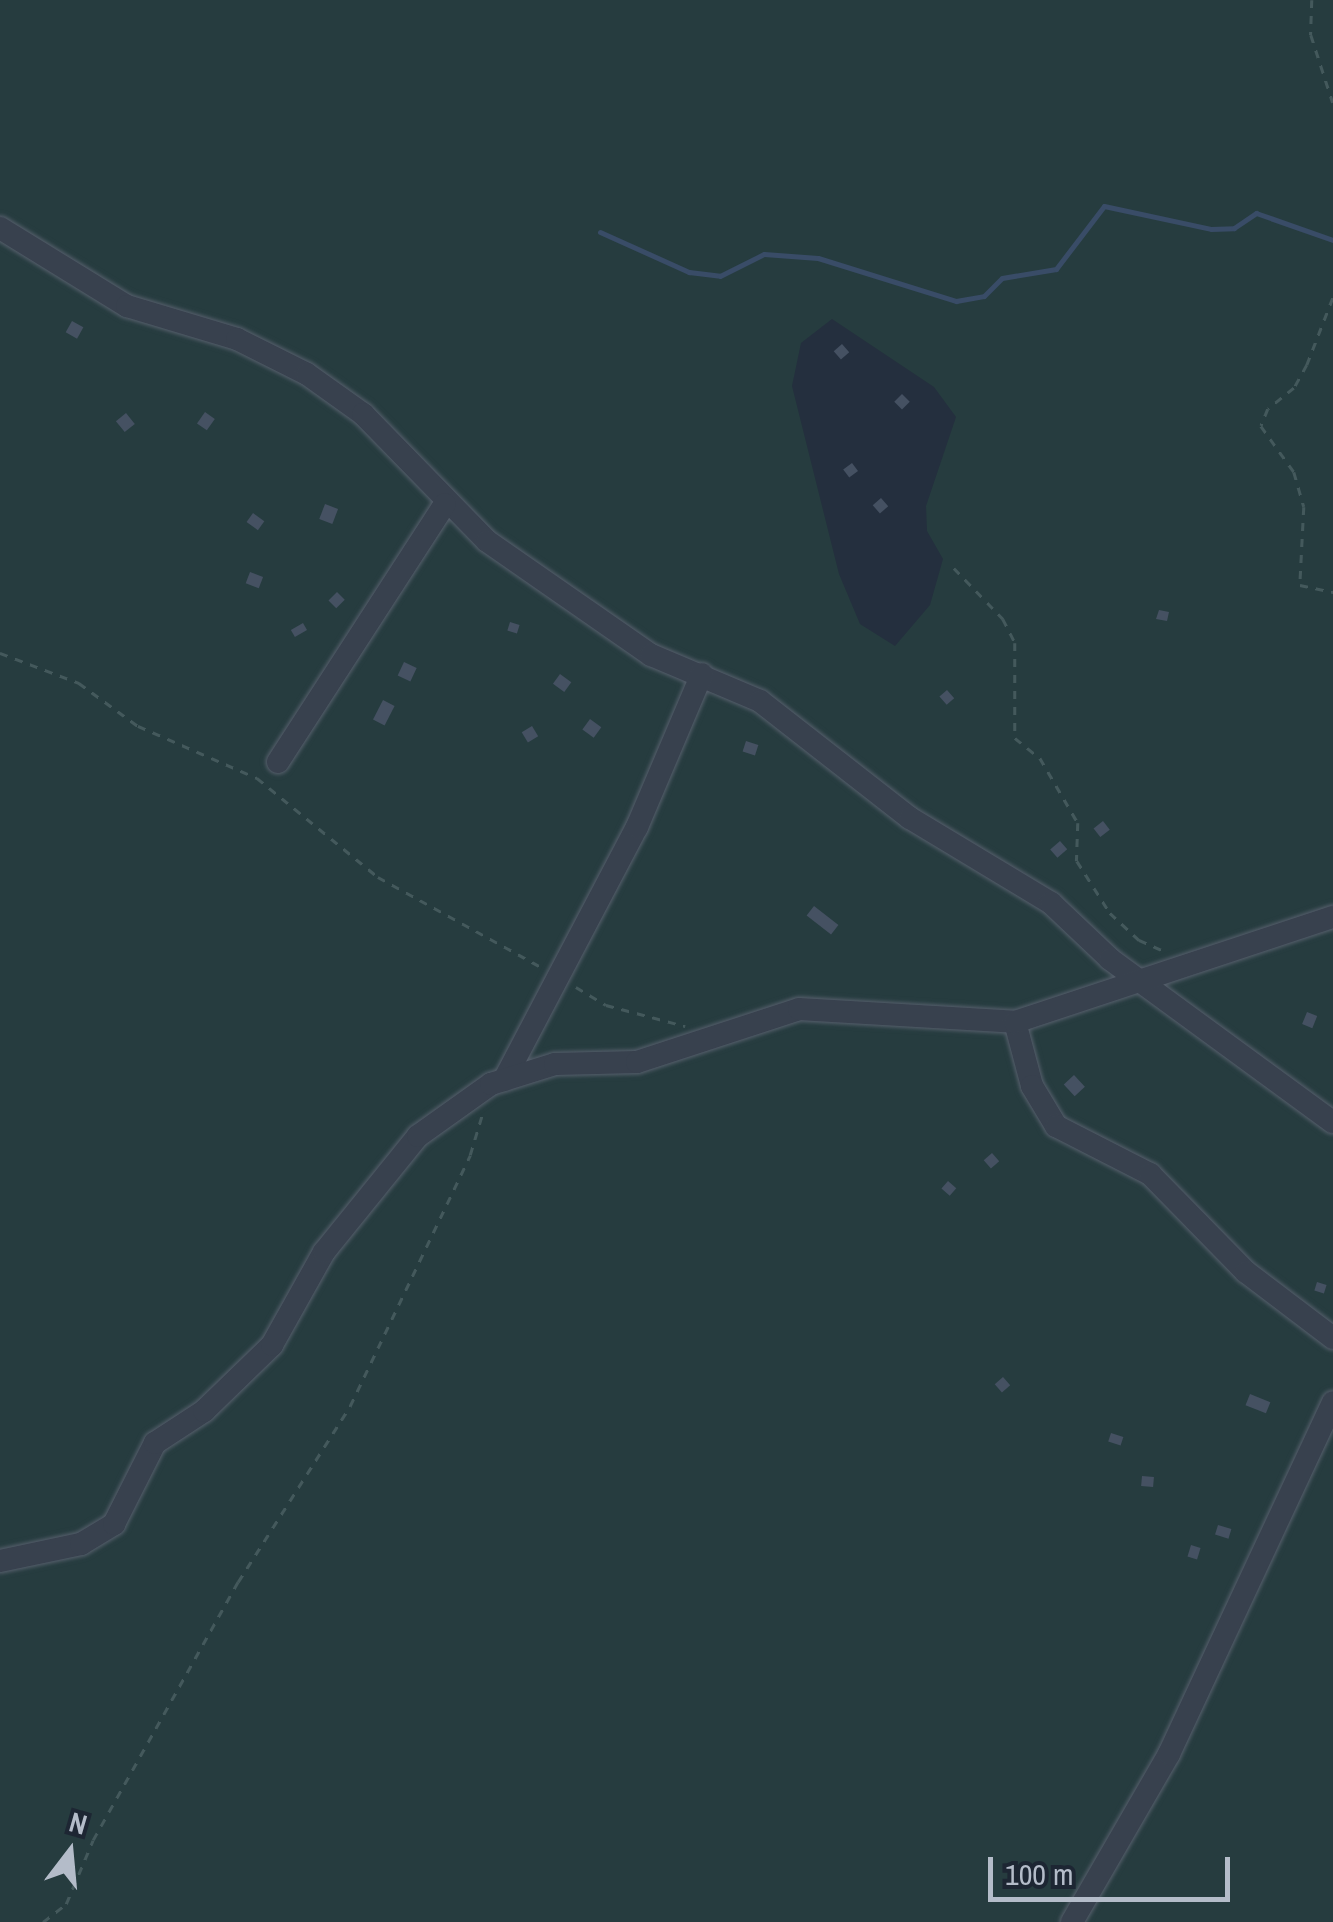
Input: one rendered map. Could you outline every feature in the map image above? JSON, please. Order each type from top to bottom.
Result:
[{"type":"street","points":[[0,228],[127,306],[237,338],[307,374],[362,414],[445,504],[622,637],[760,701],[910,818],[1004,871],[1051,903],[1110,959],[1146,980],[1333,1122]]},
{"type":"street","points":[[278,762],[445,504]]},
{"type":"street","points":[[498,1082],[637,827],[702,674]]},
{"type":"street","points":[[6,1555],[82,1544],[114,1524],[155,1443],[204,1411],[272,1345],[324,1252],[418,1136],[498,1082],[555,1064],[637,1062],[713,1041],[799,1008],[823,1007],[962,1024],[1016,1022],[1333,918]]},
{"type":"street","points":[[1016,1022],[1032,1086],[1056,1126],[1150,1174],[1246,1272],[1333,1338]]},
{"type":"street","points":[[1072,1922],[1168,1754],[1333,1402]]},
{"type":"path","points":[[1312,0],[1311,35],[1333,103]]},
{"type":"path","points":[[1333,298],[1307,365],[1261,426],[1294,472],[1304,506],[1300,585],[1333,592]]},
{"type":"path","points":[[954,568],[1002,619],[1015,642],[1015,738],[1040,758],[1078,824],[1076,861],[1110,913],[1139,940],[1180,951]]},
{"type":"path","points":[[0,653],[80,683],[138,726],[257,778],[378,878],[606,1005],[683,1025],[713,1041]]},
{"type":"path","points":[[43,1922],[66,1904],[93,1840],[238,1582],[350,1406],[470,1155],[498,1082]]},
{"type":"green space","points":[[0,0],[1333,0],[1333,1922],[0,1922]],"holes":[[[832,319],[934,387],[956,417],[926,506],[927,531],[943,559],[930,605],[895,646],[860,624],[839,574],[792,386],[801,343]]]},
{"type":"building","points":[[72,321],[83,327],[77,339],[66,332]]},
{"type":"building","points":[[842,344],[849,352],[841,360],[834,351]]},
{"type":"building","points":[[902,394],[910,402],[902,410],[894,402]]},
{"type":"building","points":[[205,412],[215,419],[207,430],[197,423]]},
{"type":"building","points":[[126,413],[135,424],[125,432],[116,421]]},
{"type":"building","points":[[852,463],[858,471],[849,478],[843,470]]},
{"type":"building","points":[[881,498],[888,506],[880,514],[873,505]]},
{"type":"building","points":[[325,504],[338,509],[332,524],[319,519]]},
{"type":"building","points":[[253,513],[264,521],[258,530],[247,522]]},
{"type":"building","points":[[250,572],[263,577],[259,588],[246,583]]},
{"type":"building","points":[[337,592],[345,600],[336,608],[329,600]]},
{"type":"building","points":[[1159,610],[1169,612],[1167,621],[1156,619]]},
{"type":"building","points":[[510,622],[520,625],[517,634],[507,631]]},
{"type":"building","points":[[303,623],[307,630],[295,637],[291,630]]},
{"type":"building","points":[[404,662],[417,668],[410,682],[398,676]]},
{"type":"building","points":[[560,674],[571,682],[564,692],[553,684]]},
{"type":"building","points":[[947,690],[954,698],[947,705],[939,697]]},
{"type":"building","points":[[383,700],[395,706],[385,726],[373,720]]},
{"type":"building","points":[[590,719],[601,727],[594,738],[582,730]]},
{"type":"building","points":[[532,726],[538,736],[528,742],[522,732]]},
{"type":"building","points":[[746,741],[758,745],[755,755],[743,751]]},
{"type":"building","points":[[1103,821],[1110,830],[1100,837],[1094,828]]},
{"type":"building","points":[[1060,841],[1067,849],[1057,858],[1050,850]]},
{"type":"building","points":[[814,906],[838,925],[831,935],[807,915]]},
{"type":"building","points":[[1307,1012],[1317,1016],[1312,1028],[1302,1024]]},
{"type":"building","points":[[1074,1075],[1085,1087],[1075,1096],[1064,1085]]},
{"type":"building","points":[[992,1153],[999,1161],[991,1169],[984,1160]]},
{"type":"building","points":[[948,1181],[956,1188],[950,1196],[941,1189]]},
{"type":"building","points":[[1317,1282],[1327,1285],[1324,1294],[1314,1291]]},
{"type":"building","points":[[1003,1377],[1010,1385],[1002,1393],[995,1384]]},
{"type":"building","points":[[1250,1394],[1270,1402],[1266,1413],[1246,1405]]},
{"type":"building","points":[[1111,1433],[1123,1437],[1121,1446],[1108,1442]]},
{"type":"building","points":[[1142,1476],[1154,1477],[1153,1487],[1141,1486]]},
{"type":"building","points":[[1218,1525],[1231,1529],[1228,1539],[1215,1535]]},
{"type":"building","points":[[1191,1545],[1201,1548],[1197,1559],[1187,1556]]},
{"type":"waterway","points":[[600,232],[689,272],[720,276],[764,254],[818,258],[956,301],[984,296],[1002,278],[1056,269],[1104,206],[1211,229],[1234,228],[1256,213],[1333,240]]}]
